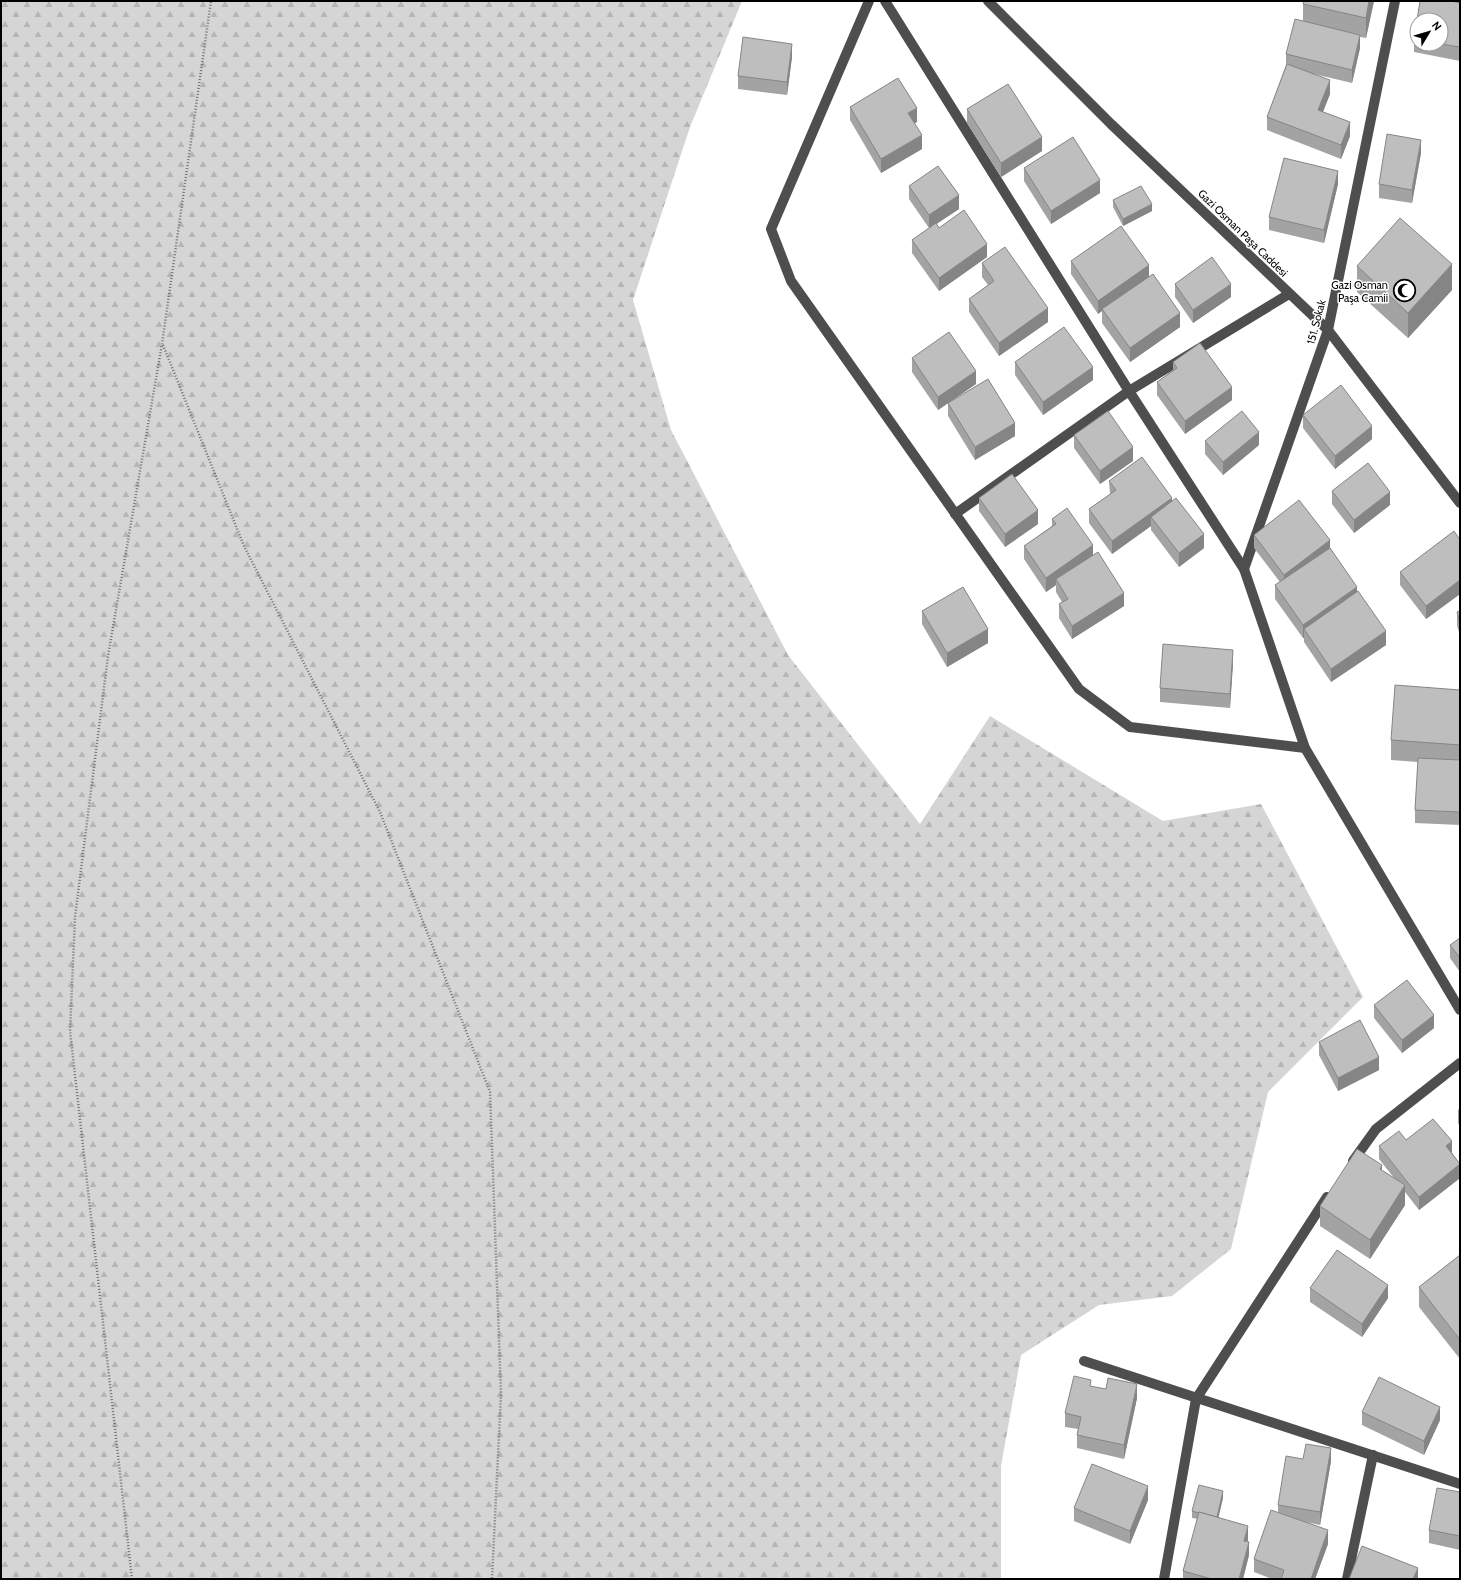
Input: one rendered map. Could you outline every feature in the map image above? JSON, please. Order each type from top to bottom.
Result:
[{"type":"street","points":[[869,1],[771,229],[792,281],[954,514],[1079,689],[1130,727],[1306,748]]},
{"type":"street","points":[[885,1],[1129,391],[1244,569],[1306,748],[1460,1010]]},
{"type":"street","name":"Gazi Osman Paşa Caddesi","points":[[988,1],[1111,124],[1328,330],[1460,502]]},
{"type":"street","name":"151. Sokak","points":[[1244,569],[1328,330],[1395,1]]},
{"type":"street","points":[[954,514],[1129,391],[1289,294]]},
{"type":"street","points":[[1346,1170],[1376,1128],[1460,1063]]},
{"type":"street","points":[[1164,1579],[1196,1399],[1333,1189]]},
{"type":"street","points":[[1084,1361],[1196,1399],[1373,1454],[1460,1484]]},
{"type":"street","points":[[1347,1579],[1373,1454]]},
{"type":"path","points":[[132,1579],[70,1031],[75,918],[108,656],[162,344],[211,1]]},
{"type":"path","points":[[162,344],[244,546],[380,812],[490,1092],[501,1394],[492,1579]]},
{"type":"green space","points":[[1,1],[742,1],[690,127],[633,300],[671,430],[788,655],[920,824],[990,716],[1163,821],[1261,804],[1363,997],[1268,1092],[1231,1249],[1172,1296],[1099,1305],[1021,1355],[1001,1466],[1001,1579],[1,1579]]},
{"type":"building","points":[[1304,1],[1369,1],[1366,18],[1303,4]]},
{"type":"building","points":[[1420,1],[1451,1],[1460,3],[1460,47],[1449,45],[1449,12],[1418,12]]},
{"type":"building","points":[[1295,19],[1360,35],[1352,70],[1286,54]]},
{"type":"building","points":[[743,37],[792,44],[787,82],[738,76]]},
{"type":"building","points":[[1287,64],[1330,80],[1318,110],[1350,122],[1341,145],[1267,117]]},
{"type":"building","points":[[898,78],[917,108],[908,113],[922,135],[881,159],[850,107]]},
{"type":"building","points":[[1008,84],[1042,137],[1001,163],[967,109]]},
{"type":"building","points":[[1387,134],[1421,140],[1412,190],[1379,184]]},
{"type":"building","points":[[1073,137],[1100,180],[1051,211],[1024,168]]},
{"type":"building","points":[[1284,158],[1338,171],[1324,230],[1269,217]]},
{"type":"building","points":[[938,166],[959,195],[929,215],[909,186]]},
{"type":"building","points":[[1141,186],[1152,204],[1123,219],[1113,200]]},
{"type":"building","points":[[964,210],[987,244],[939,278],[912,240],[936,223],[939,228]]},
{"type":"building","points":[[1400,218],[1452,264],[1408,313],[1357,266]]},
{"type":"building","points":[[1121,226],[1149,265],[1098,301],[1071,261]]},
{"type":"building","points":[[1005,247],[1048,308],[999,343],[969,299],[994,281],[982,263]]},
{"type":"building","points":[[1212,257],[1231,284],[1193,310],[1175,284]]},
{"type":"building","points":[[1153,274],[1180,313],[1130,348],[1102,309]]},
{"type":"building","points":[[1064,327],[1093,367],[1043,402],[1015,362]]},
{"type":"building","points":[[949,332],[976,371],[938,397],[912,358]]},
{"type":"building","points":[[1200,343],[1232,387],[1185,421],[1157,382],[1177,368],[1173,362]]},
{"type":"building","points":[[988,379],[1015,423],[975,447],[948,403]]},
{"type":"building","points":[[1341,385],[1372,426],[1335,456],[1303,415]]},
{"type":"building","points":[[1108,411],[1133,447],[1100,471],[1074,435]]},
{"type":"building","points":[[1242,411],[1259,432],[1223,462],[1205,441]]},
{"type":"building","points":[[1142,457],[1172,498],[1112,541],[1089,509],[1116,490],[1109,481]]},
{"type":"building","points":[[1368,463],[1390,492],[1354,520],[1332,491]]},
{"type":"building","points":[[1012,474],[1038,510],[1005,534],[979,498]]},
{"type":"building","points":[[1176,498],[1204,534],[1179,553],[1151,517]]},
{"type":"building","points":[[1299,500],[1330,540],[1284,575],[1254,535]]},
{"type":"building","points":[[1067,508],[1093,545],[1046,578],[1024,546],[1056,524],[1052,519]]},
{"type":"building","points":[[1454,531],[1460,540],[1460,580],[1426,606],[1400,572]]},
{"type":"building","points":[[1330,548],[1357,587],[1303,625],[1275,585]]},
{"type":"building","points":[[1098,552],[1124,593],[1072,626],[1059,604],[1068,599],[1056,579]]},
{"type":"building","points":[[963,587],[988,629],[947,653],[922,611]]},
{"type":"building","points":[[1358,591],[1386,631],[1331,669],[1304,629]]},
{"type":"building","points":[[1460,611],[1460,622],[1457,612]]},
{"type":"building","points":[[1163,644],[1233,650],[1230,694],[1160,688]]},
{"type":"building","points":[[1395,685],[1460,690],[1460,745],[1391,740]]},
{"type":"building","points":[[1418,758],[1460,760],[1460,812],[1415,810]]},
{"type":"building","points":[[1460,938],[1460,958],[1450,945]]},
{"type":"building","points":[[1407,980],[1434,1015],[1402,1040],[1374,1005]]},
{"type":"building","points":[[1360,1020],[1379,1057],[1338,1078],[1319,1042]]},
{"type":"building","points":[[1433,1119],[1452,1141],[1446,1146],[1460,1164],[1419,1197],[1379,1146],[1399,1131],[1406,1140]]},
{"type":"building","points":[[1357,1149],[1382,1165],[1380,1169],[1405,1185],[1370,1240],[1320,1206]]},
{"type":"building","points":[[1337,1250],[1388,1285],[1362,1324],[1310,1288]]},
{"type":"building","points":[[1460,1255],[1460,1340],[1419,1287]]},
{"type":"building","points":[[1074,1376],[1091,1380],[1090,1386],[1106,1389],[1108,1378],[1137,1384],[1124,1445],[1077,1435],[1081,1417],[1065,1413]]},
{"type":"building","points":[[1379,1377],[1440,1407],[1424,1441],[1362,1412]]},
{"type":"building","points":[[1306,1444],[1331,1448],[1320,1512],[1278,1505],[1286,1456],[1303,1459]]},
{"type":"building","points":[[1092,1464],[1148,1486],[1130,1531],[1074,1508]]},
{"type":"building","points":[[1199,1485],[1223,1491],[1217,1517],[1192,1511]]},
{"type":"building","points":[[1437,1488],[1460,1492],[1460,1536],[1429,1530]]},
{"type":"building","points":[[1271,1510],[1328,1530],[1311,1579],[1281,1579],[1284,1570],[1254,1559]]},
{"type":"building","points":[[1199,1512],[1248,1526],[1244,1541],[1249,1542],[1239,1579],[1212,1579],[1183,1571]]},
{"type":"building","points":[[1362,1546],[1418,1568],[1413,1579],[1349,1579]]},
{"type":"place","name":"Gazi Osman Paşa Camii","points":[[1404,291]]}]
